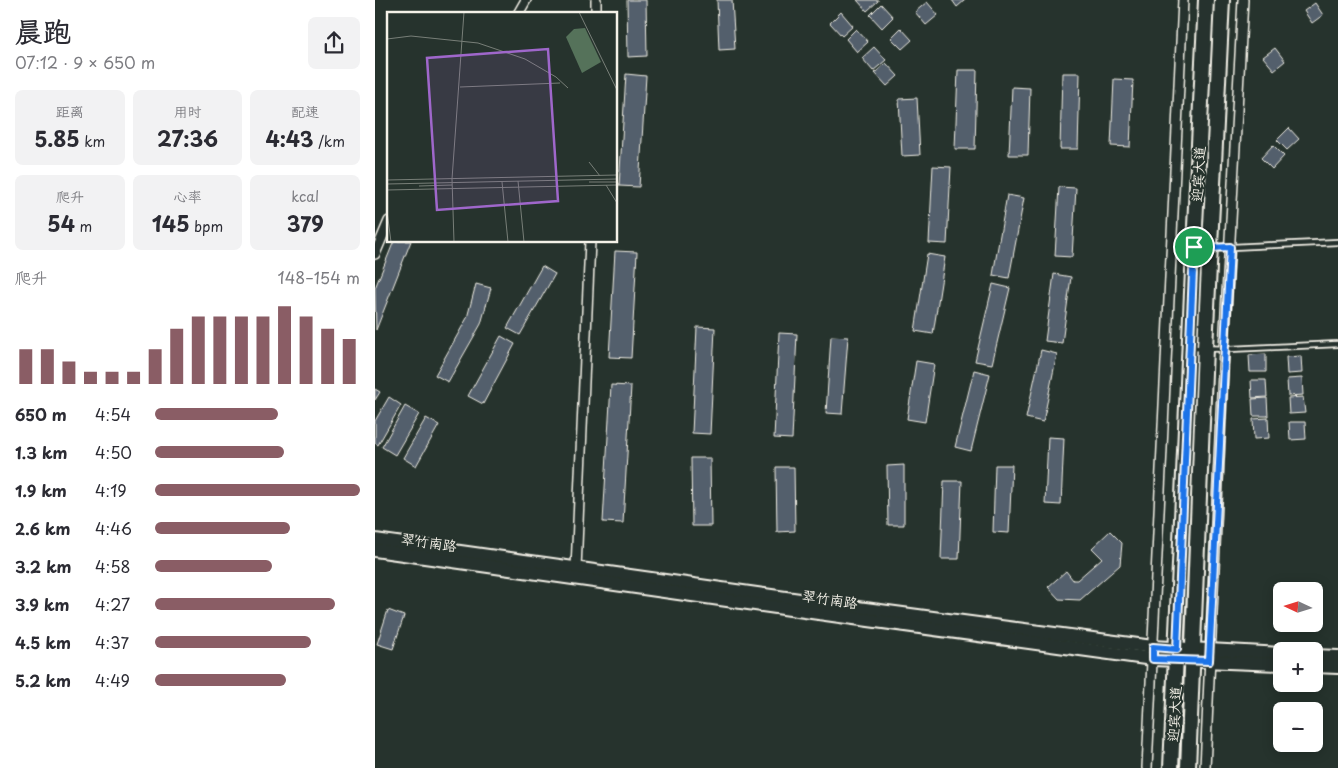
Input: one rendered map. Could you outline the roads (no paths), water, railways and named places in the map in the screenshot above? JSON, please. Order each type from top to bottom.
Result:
[{"type":"main road","name":"迎宾大道","points":[[1171,768],[1206,0]]},
{"type":"main road","name":"迎宾大道","points":[[1188,768],[1205,348],[1222,0]]},
{"type":"main road","name":"翠竹南路","points":[[375,540],[850,607],[1153,653]]},
{"type":"main road","name":"翠竹南路","points":[[375,550],[853,618],[1153,653],[1210,656],[1273,663]]},
{"type":"main road","name":"翠竹南路","points":[[1210,656],[1273,654]]},
{"type":"main road","points":[[1323,656],[1338,657]]},
{"type":"main road","points":[[1323,666],[1338,667]]},
{"type":"street","points":[[519,12],[527,0]]},
{"type":"street","points":[[1147,768],[1183,0]]},
{"type":"street","points":[[1205,768],[1224,349],[1243,0]]},
{"type":"street","points":[[375,254],[387,226]]},
{"type":"street","points":[[577,569],[589,242]]},
{"type":"lane","points":[[1194,247],[1210,248],[1338,242]]},
{"type":"lane","points":[[1190,348],[1224,349],[1338,344]]}]
